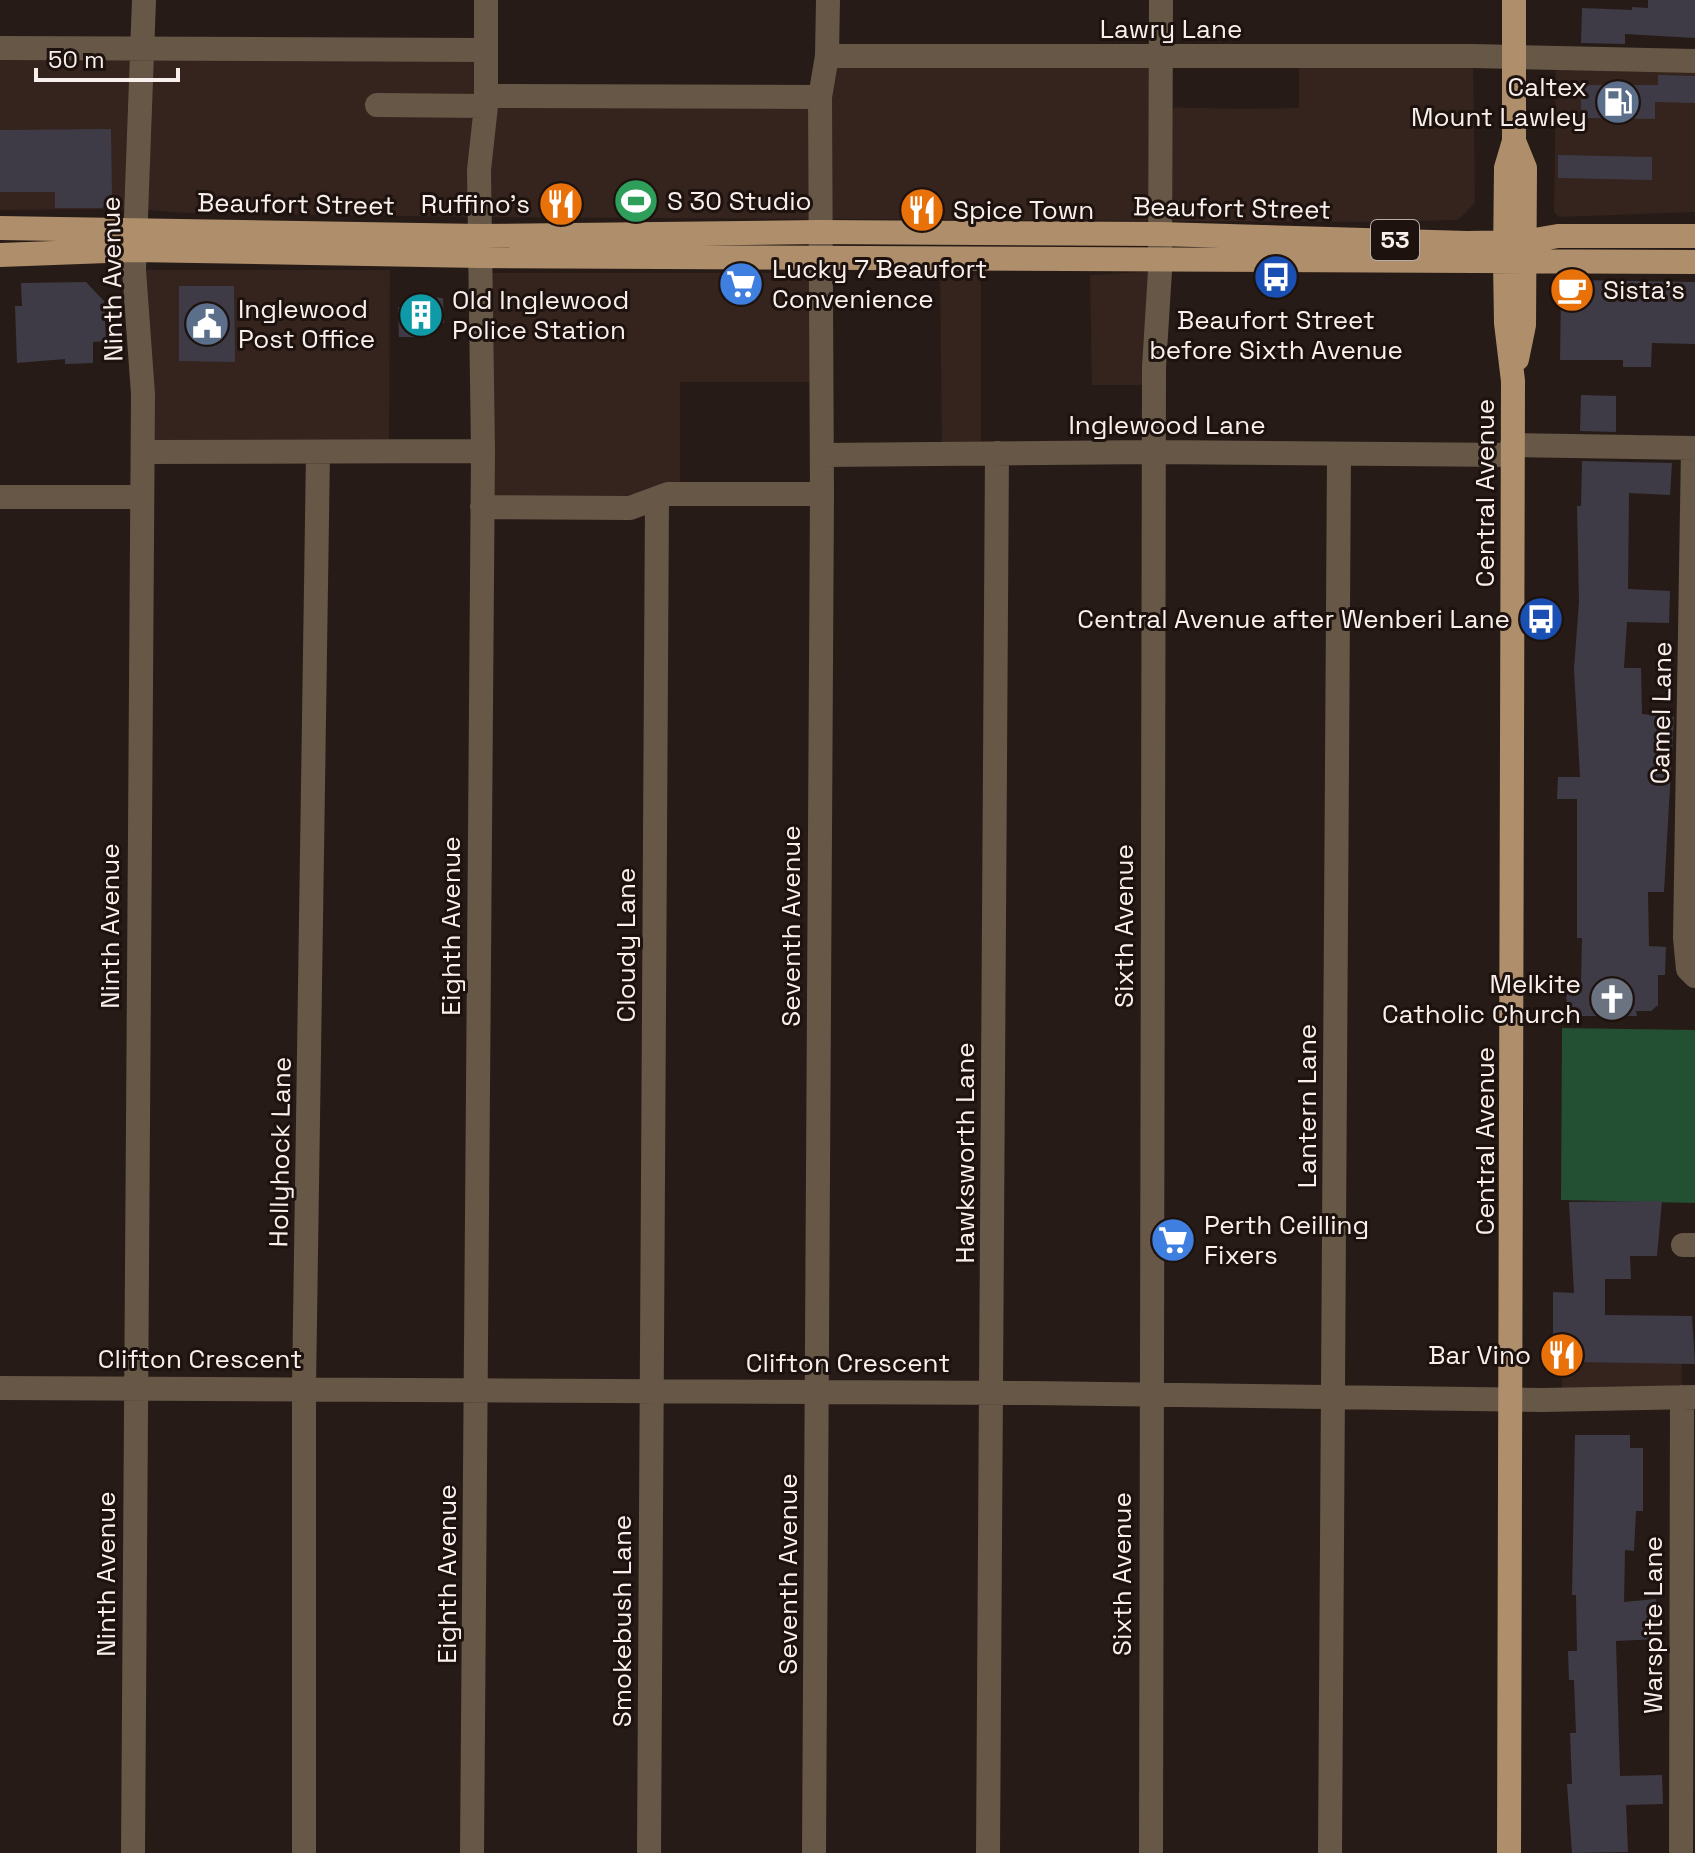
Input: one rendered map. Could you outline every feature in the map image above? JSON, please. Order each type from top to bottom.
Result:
[{"type":"main road","name":"Central Avenue","points":[[1509,1853],[1513,1397],[1512,450],[1513,381],[1524,325],[1506,168],[1514,141],[1514,0]]},
{"type":"main road","name":"Beaufort Street","points":[[0,228],[135,239],[820,257],[1159,260],[1515,252],[1558,236],[1695,236]]},
{"type":"main road","name":"Beaufort Street","points":[[480,246],[819,232],[1160,234],[1695,262]]},
{"type":"main road","name":"Beaufort Street","points":[[0,255],[135,239]]},
{"type":"street","name":"Ninth Avenue","points":[[133,1853],[143,452],[135,239],[144,0]]},
{"type":"street","name":"Eighth Avenue","points":[[472,1853],[483,451],[480,129],[486,101],[486,0]]},
{"type":"street","name":"Seventh Avenue","points":[[814,1853],[822,494],[820,97],[827,56],[828,0]]},
{"type":"street","name":"Sixth Avenue","points":[[1151,1853],[1154,452],[1160,234],[1161,0]]},
{"type":"street","points":[[0,48],[486,50]]},
{"type":"street","name":"Lawry Lane","points":[[827,56],[1514,57],[1695,61]]},
{"type":"street","points":[[377,105],[820,97]]},
{"type":"street","name":"Inglewood Lane","points":[[822,455],[1154,452],[1339,455],[1694,448]]},
{"type":"street","name":"Camel Lane","points":[[1694,448],[1685,938],[1688,969],[1695,976]]},
{"type":"street","points":[[143,452],[483,451]]},
{"type":"street","name":"Hollyhock Lane","points":[[304,1853],[304,1387],[318,452]]},
{"type":"street","name":"Hawksworth Lane","points":[[988,1853],[997,453]]},
{"type":"street","name":"Lantern Lane","points":[[1330,1853],[1339,455]]},
{"type":"street","points":[[482,507],[630,508],[668,494],[822,494]]},
{"type":"street","points":[[0,497],[141,497]]},
{"type":"street","name":"Cloudy Lane","points":[[652,1390],[657,500]]},
{"type":"street","name":"Clifton Crescent","points":[[0,1388],[304,1387],[1688,1397]]},
{"type":"street","name":"Smokebush Lane","points":[[649,1853],[652,1390]]},
{"type":"street","name":"Warspite Lane","points":[[1681,1853],[1688,1397]]},
{"type":"shaded area","points":[[0,48],[486,50],[486,96],[820,97],[827,56],[1159,57],[1158,107],[1243,109],[1299,108],[1299,57],[1473,56],[1475,203],[1458,220],[1372,222],[479,217],[186,213],[137,209],[0,210]]},
{"type":"shaded area","points":[[1556,58],[1695,61],[1695,212],[1559,217],[1554,212]]},
{"type":"shaded area","points":[[134,270],[390,270],[389,452],[143,452]]},
{"type":"shaded area","points":[[1160,271],[1154,385],[1092,385],[1090,275]]},
{"type":"shaded area","points":[[479,273],[820,273],[822,382],[680,382],[680,495],[482,507]]},
{"type":"shaded area","points":[[981,275],[981,453],[942,454],[940,276]]},
{"type":"shaded area","points":[[1681,1327],[1682,1397],[1562,1397],[1561,1328]]},
{"type":"green space","points":[[1562,1028],[1695,1030],[1695,1203],[1561,1200]]},
{"type":"building","points":[[1648,0],[1695,0],[1695,38],[1625,34],[1625,44],[1581,43],[1582,8],[1632,10],[1632,7],[1648,8]]},
{"type":"building","name":"Caltex Mount Lawley","points":[[1658,75],[1695,76],[1695,103],[1655,102],[1655,119],[1581,118],[1581,85],[1658,85]]},
{"type":"building","points":[[111,129],[112,196],[102,208],[55,208],[55,192],[0,192],[0,130]]},
{"type":"building","points":[[1558,155],[1652,157],[1652,180],[1558,178]]},
{"type":"building","points":[[1573,280],[1695,282],[1695,344],[1652,343],[1651,367],[1623,367],[1623,360],[1560,360],[1561,290]]},
{"type":"building","points":[[86,282],[104,301],[106,341],[93,342],[93,363],[65,364],[65,359],[17,363],[15,306],[22,306],[21,283]]},
{"type":"building","name":"Inglewood Post Office","points":[[179,286],[234,286],[235,362],[179,361]]},
{"type":"building","name":"Old Inglewood Police Station","points":[[409,296],[443,298],[444,323],[428,322],[429,337],[399,337],[398,307],[408,306]]},
{"type":"building","points":[[1581,395],[1616,396],[1616,432],[1580,431]]},
{"type":"building","points":[[1582,461],[1672,463],[1670,495],[1629,493],[1628,589],[1670,591],[1669,623],[1627,622],[1624,668],[1641,668],[1642,714],[1674,717],[1664,892],[1648,892],[1649,946],[1666,947],[1665,975],[1658,975],[1658,1005],[1651,1011],[1636,1011],[1637,1016],[1567,1016],[1566,984],[1581,984],[1582,938],[1577,938],[1577,799],[1557,799],[1558,777],[1580,777],[1574,669],[1579,602],[1577,506],[1581,506]]},
{"type":"building","points":[[1662,1201],[1657,1256],[1630,1256],[1631,1279],[1605,1279],[1605,1315],[1692,1316],[1695,1364],[1572,1362],[1572,1369],[1560,1369],[1553,1363],[1553,1292],[1574,1293],[1569,1202]]},
{"type":"building","points":[[1575,1435],[1630,1435],[1630,1448],[1643,1448],[1643,1511],[1636,1511],[1634,1551],[1625,1550],[1624,1602],[1656,1599],[1659,1639],[1616,1641],[1620,1776],[1662,1775],[1663,1804],[1626,1805],[1628,1852],[1572,1853],[1567,1784],[1572,1784],[1570,1733],[1576,1733],[1574,1680],[1569,1680],[1568,1651],[1577,1651],[1576,1595],[1572,1595]]},
{"type":"place","name":"Caltex Mount Lawley","points":[[1618,102]]},
{"type":"place","name":"S 30 Studio","points":[[636,201]]},
{"type":"place","name":"Ruffino's","points":[[561,204]]},
{"type":"place","name":"Spice Town","points":[[922,210]]},
{"type":"place","name":"Beaufort Street before Sixth Avenue","points":[[1276,277]]},
{"type":"place","name":"Lucky 7 Beaufort Convenience","points":[[741,284]]},
{"type":"place","name":"Sista's","points":[[1572,290]]},
{"type":"place","name":"Old Inglewood Police Station","points":[[421,315]]},
{"type":"place","name":"Inglewood Post Office","points":[[207,324]]},
{"type":"place","name":"Central Avenue after Wenberi Lane","points":[[1541,619]]},
{"type":"place","name":"Melkite Catholic Church","points":[[1612,999]]},
{"type":"place","name":"Perth Ceilling Fixers","points":[[1173,1240]]},
{"type":"place","name":"Bar Vino","points":[[1562,1355]]}]
